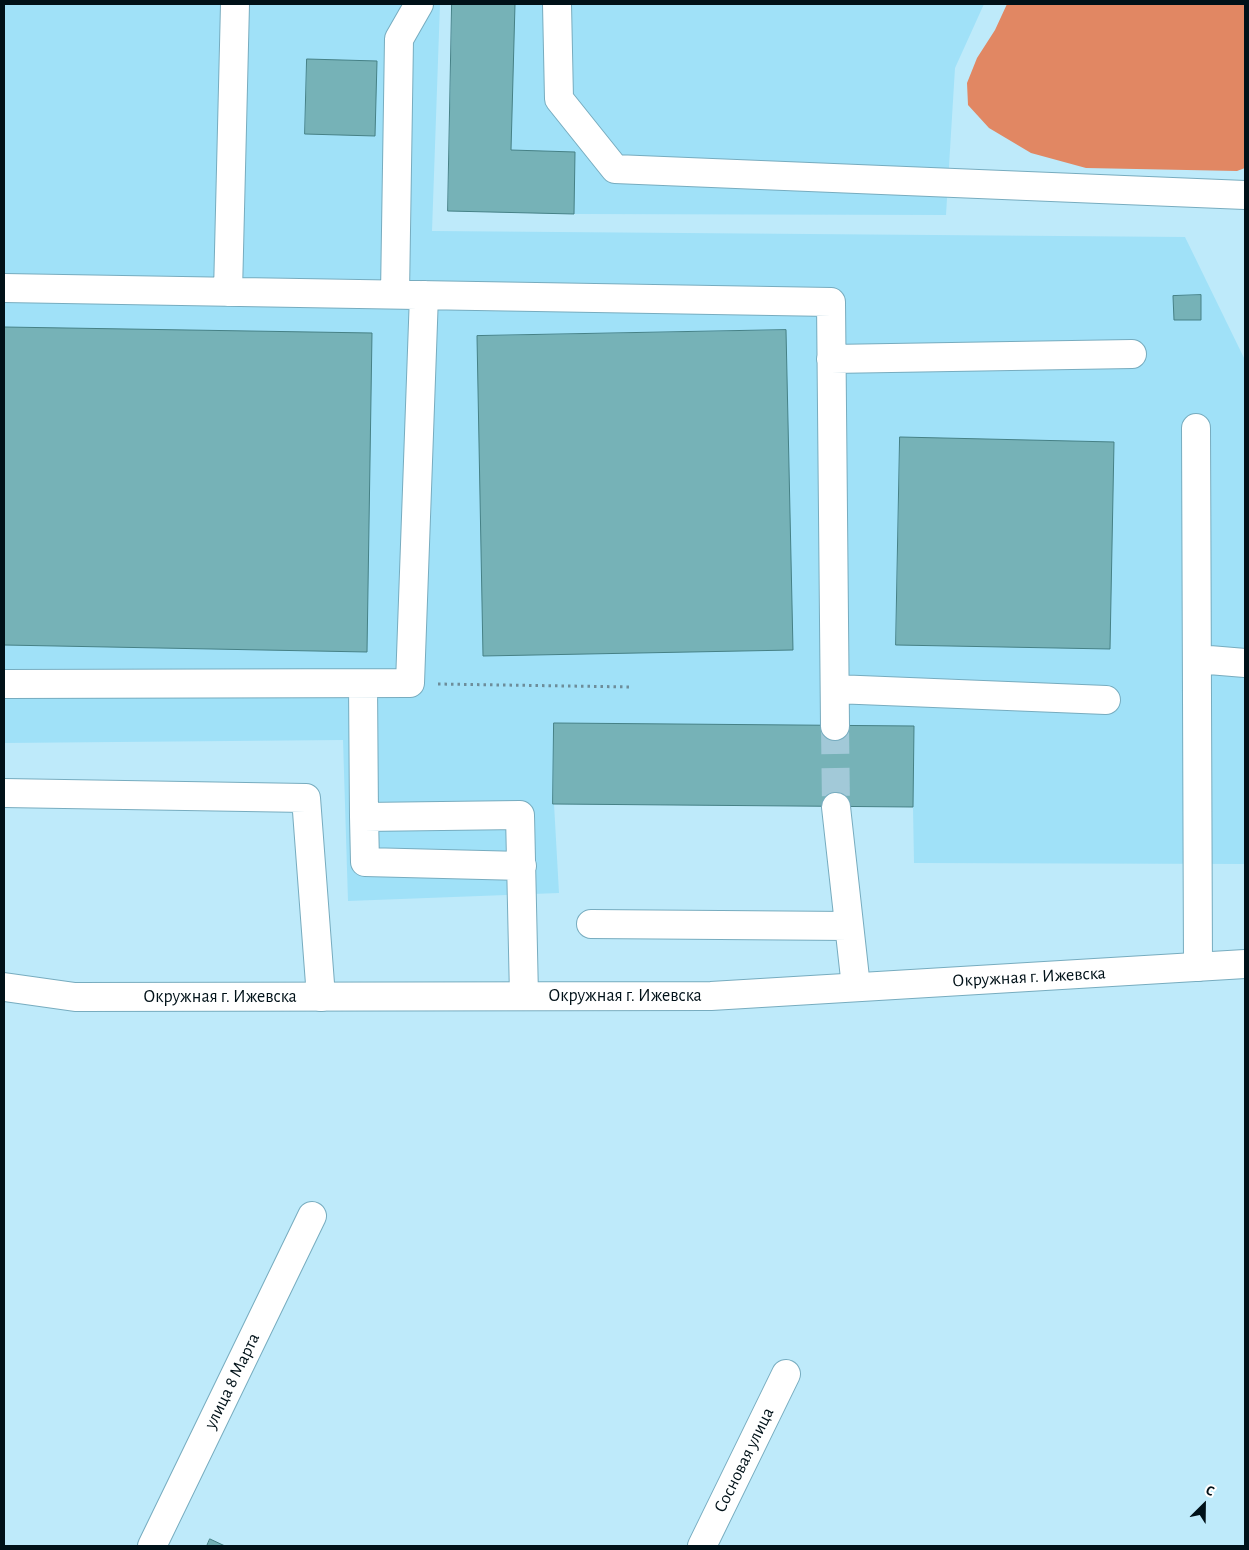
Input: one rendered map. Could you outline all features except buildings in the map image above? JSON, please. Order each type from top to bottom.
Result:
[{"type":"main road","points":[[228,292],[235,4]]},
{"type":"main road","points":[[395,294],[399,39],[418,4]]},
{"type":"main road","points":[[557,4],[559,99],[615,169],[1245,195]]},
{"type":"main road","points":[[4,288],[831,302],[835,726]]},
{"type":"main road","points":[[4,684],[410,684],[424,295]]},
{"type":"main road","points":[[831,359],[1132,354]]},
{"type":"main road","points":[[1196,428],[1198,967]]},
{"type":"main road","points":[[1197,659],[1245,663]]},
{"type":"main road","points":[[363,684],[364,862],[522,866]]},
{"type":"main road","points":[[835,689],[1106,700]]},
{"type":"main road","points":[[4,793],[306,798],[321,997]]},
{"type":"main road","points":[[836,807],[856,987]]},
{"type":"main road","points":[[364,817],[520,815],[524,996]]},
{"type":"main road","points":[[591,924],[849,926]]},
{"type":"main road","name":"Окружная г. Ижевска","points":[[4,987],[75,997],[711,996],[1245,964]]},
{"type":"main road","name":"улица 8 Марта","points":[[152,1546],[312,1216]]},
{"type":"main road","name":"Сосновая улица","points":[[702,1546],[786,1374]]},
{"type":"path","points":[[410,684],[633,687]]},
{"type":"shaded area","points":[[4,4],[440,4],[432,231],[1185,237],[1245,360],[1245,864],[914,863],[913,807],[554,804],[559,893],[348,901],[343,740],[4,743]]},
{"type":"shaded area","points":[[452,4],[984,4],[955,68],[946,215],[574,214],[448,211]]},
{"type":"shaded area","points":[[1007,4],[1245,4],[1245,168],[1237,171],[1086,168],[1031,153],[989,128],[968,105],[967,83],[977,58],[995,30]]},
{"type":"tunnel","points":[[835,726],[836,807]]}]
